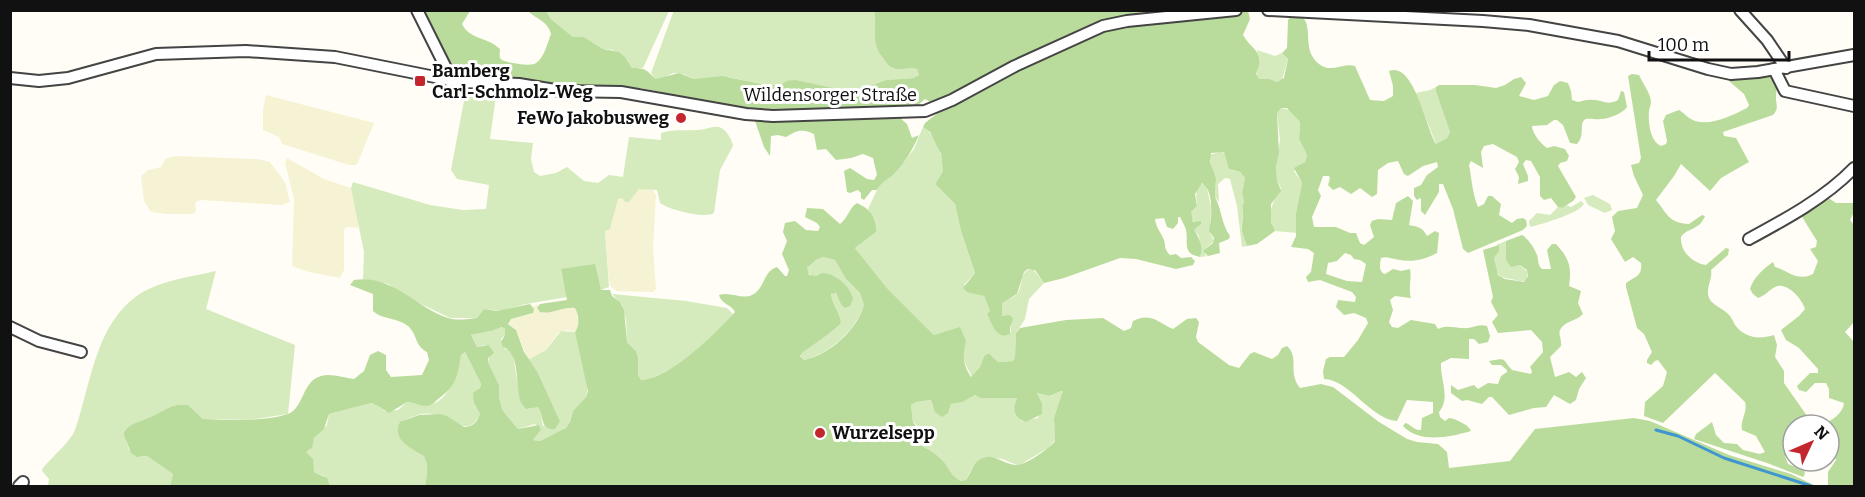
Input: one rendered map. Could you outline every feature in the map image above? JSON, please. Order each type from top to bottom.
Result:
[{"type":"street","points":[[417,10],[446,68],[450,81]]},
{"type":"street","name":"Wildensorger Straße","points":[[10,78],[53,80],[156,54],[228,50],[335,57],[450,81],[519,84],[561,91],[621,92],[746,114],[773,116],[925,111],[952,100],[1015,66],[1103,26],[1127,21],[1236,10]]},
{"type":"street","points":[[1268,10],[1529,25],[1618,40],[1719,72],[1745,74],[1854,55]]},
{"type":"street","points":[[1740,10],[1762,34],[1786,68]]},
{"type":"street","points":[[1774,69],[1785,91],[1854,106]]},
{"type":"street","points":[[1749,239],[1826,192],[1854,168]]},
{"type":"street","points":[[10,327],[39,341],[81,351]]},
{"type":"shaded area","points":[[266,95],[374,123],[356,165],[349,165],[282,144],[279,137],[263,130]]},
{"type":"shaded area","points":[[174,156],[257,159],[270,162],[285,182],[290,202],[282,205],[202,200],[195,204],[196,211],[193,214],[151,212],[144,201],[141,176],[148,170],[161,167],[165,159]]},
{"type":"shaded area","points":[[287,158],[324,179],[351,188],[358,216],[358,228],[347,227],[344,230],[344,270],[340,278],[292,266],[294,199],[285,163]]},
{"type":"shaded area","points":[[639,188],[652,189],[656,195],[653,248],[656,289],[653,292],[617,291],[611,287],[609,281],[605,231],[611,226],[617,199],[633,196]]},
{"type":"shaded area","points":[[540,304],[538,306],[542,313],[568,307],[575,308],[579,327],[575,332],[567,330],[558,333],[546,350],[528,360],[516,330],[508,323],[511,319],[531,314],[532,307]]},
{"type":"green space","points":[[674,10],[874,11],[876,46],[885,61],[896,69],[917,68],[919,75],[916,78],[886,80],[853,92],[813,84],[766,85],[728,77],[694,79],[673,73],[656,79],[651,73]]},
{"type":"green space","points":[[420,11],[470,11],[462,24],[465,29],[474,36],[495,45],[500,49],[500,58],[511,63],[533,64],[539,61],[551,34],[545,23],[528,11],[546,11],[551,19],[573,37],[584,37],[603,49],[619,52],[632,68],[646,70],[656,79],[679,73],[694,79],[722,76],[766,85],[780,85],[795,80],[853,92],[886,80],[914,78],[919,75],[917,69],[896,69],[885,61],[876,46],[874,11],[1248,11],[1250,19],[1243,35],[1259,56],[1260,61],[1256,74],[1259,79],[1270,79],[1277,82],[1284,78],[1288,59],[1282,53],[1287,48],[1288,20],[1291,16],[1302,17],[1307,27],[1310,52],[1314,58],[1319,64],[1328,68],[1355,66],[1370,100],[1384,101],[1393,96],[1389,71],[1398,71],[1405,76],[1418,98],[1436,144],[1447,138],[1450,132],[1436,91],[1439,85],[1475,85],[1496,88],[1521,77],[1526,83],[1519,96],[1534,100],[1548,96],[1554,85],[1560,81],[1568,83],[1572,100],[1578,102],[1596,100],[1611,103],[1618,100],[1621,91],[1624,92],[1627,107],[1612,117],[1586,119],[1582,123],[1581,137],[1577,144],[1570,143],[1563,125],[1557,120],[1547,125],[1532,126],[1535,135],[1547,148],[1554,146],[1565,149],[1569,156],[1567,161],[1558,166],[1576,197],[1562,208],[1558,207],[1551,198],[1544,200],[1540,196],[1540,177],[1531,161],[1526,160],[1523,164],[1528,181],[1518,184],[1519,177],[1515,169],[1519,162],[1517,157],[1493,144],[1484,146],[1481,152],[1483,168],[1471,161],[1469,165],[1478,207],[1484,204],[1488,196],[1492,196],[1501,204],[1499,215],[1512,223],[1523,218],[1527,226],[1523,230],[1468,253],[1463,249],[1453,209],[1443,184],[1439,184],[1439,192],[1425,215],[1421,211],[1421,199],[1417,200],[1414,196],[1414,188],[1421,185],[1427,175],[1438,167],[1437,162],[1423,166],[1408,176],[1404,174],[1398,161],[1388,163],[1378,170],[1377,194],[1372,197],[1360,188],[1351,194],[1340,187],[1333,190],[1328,185],[1329,176],[1323,176],[1318,190],[1321,196],[1312,217],[1314,227],[1336,227],[1356,233],[1360,243],[1364,245],[1374,237],[1370,225],[1372,221],[1392,220],[1396,203],[1408,196],[1413,201],[1409,225],[1420,228],[1427,236],[1435,231],[1439,233],[1437,253],[1412,261],[1381,258],[1380,269],[1385,274],[1393,269],[1401,271],[1410,269],[1411,298],[1395,296],[1390,300],[1393,310],[1389,322],[1392,327],[1398,328],[1411,320],[1435,324],[1438,329],[1487,326],[1490,336],[1488,342],[1479,344],[1474,339],[1469,339],[1469,359],[1451,358],[1441,363],[1445,395],[1439,412],[1440,417],[1445,421],[1449,418],[1459,421],[1471,431],[1426,437],[1410,432],[1403,426],[1405,423],[1421,430],[1422,418],[1433,413],[1433,402],[1407,400],[1397,421],[1387,419],[1343,386],[1324,379],[1326,359],[1344,357],[1368,323],[1366,318],[1354,313],[1344,315],[1336,307],[1338,300],[1355,302],[1356,297],[1352,292],[1320,280],[1308,282],[1306,277],[1311,272],[1314,253],[1308,249],[1291,247],[1296,236],[1296,213],[1302,183],[1294,168],[1305,162],[1307,155],[1299,139],[1300,122],[1287,108],[1281,108],[1277,114],[1279,153],[1276,166],[1281,191],[1271,204],[1271,222],[1275,231],[1257,244],[1247,246],[1242,228],[1244,202],[1242,193],[1245,178],[1240,172],[1229,169],[1224,152],[1211,153],[1210,162],[1216,178],[1215,197],[1230,236],[1229,239],[1219,243],[1220,253],[1208,256],[1204,252],[1213,243],[1214,238],[1209,231],[1211,212],[1209,192],[1202,183],[1195,194],[1197,206],[1191,212],[1193,222],[1201,221],[1201,224],[1194,230],[1201,246],[1200,257],[1188,250],[1186,230],[1180,217],[1173,229],[1167,227],[1164,218],[1155,219],[1168,253],[1176,254],[1181,258],[1191,257],[1195,261],[1193,265],[1176,269],[1136,259],[1120,258],[1044,283],[1035,270],[1028,269],[1024,272],[1017,294],[1002,303],[1002,316],[1010,315],[1013,319],[1010,334],[1003,336],[997,332],[987,314],[990,311],[984,296],[967,292],[963,288],[975,273],[955,204],[936,183],[943,171],[941,154],[930,132],[923,127],[943,109],[925,99],[917,106],[905,108],[899,117],[907,124],[912,138],[919,135],[908,155],[895,173],[877,190],[872,190],[864,200],[858,190],[847,192],[844,171],[850,168],[867,179],[874,180],[877,175],[873,158],[863,154],[836,160],[826,149],[817,150],[814,134],[806,131],[799,131],[786,137],[771,136],[770,156],[764,147],[754,118],[665,96],[661,92],[641,88],[566,88],[460,78],[456,75]],"holes":[[[1345,253],[1354,259],[1366,264],[1362,282],[1347,281],[1326,274],[1328,263],[1337,261]]]},
{"type":"green space","points":[[546,11],[669,11],[643,68],[632,68],[625,57],[613,50],[603,49],[584,37],[573,37],[551,19]]},
{"type":"green space","points":[[1257,50],[1275,56],[1282,53],[1288,59],[1282,80],[1277,82],[1256,77],[1260,59]]},
{"type":"green space","points":[[1766,72],[1777,84],[1777,108],[1773,115],[1723,132],[1724,136],[1736,138],[1749,162],[1721,178],[1710,191],[1681,164],[1656,200],[1677,222],[1689,224],[1702,215],[1705,216],[1697,227],[1681,237],[1681,242],[1692,259],[1706,265],[1726,248],[1729,249],[1728,255],[1711,270],[1709,298],[1712,303],[1728,314],[1743,333],[1758,337],[1774,335],[1777,345],[1775,357],[1784,371],[1784,383],[1805,413],[1781,413],[1781,468],[1694,439],[1696,434],[1712,422],[1716,435],[1724,443],[1737,444],[1743,450],[1760,454],[1765,452],[1756,436],[1742,430],[1745,402],[1715,373],[1663,423],[1644,416],[1645,402],[1663,386],[1667,372],[1658,360],[1651,365],[1647,363],[1652,352],[1644,334],[1637,328],[1626,287],[1626,283],[1641,271],[1641,263],[1633,257],[1625,262],[1611,239],[1615,231],[1612,217],[1618,211],[1637,208],[1643,195],[1631,165],[1639,163],[1641,158],[1628,76],[1639,75],[1648,92],[1651,99],[1650,131],[1654,140],[1661,146],[1667,141],[1663,121],[1666,115],[1679,110],[1693,120],[1708,122],[1729,117],[1747,108],[1749,105],[1744,94],[1729,81],[1729,78]]},
{"type":"green space","points":[[467,85],[497,89],[490,139],[533,143],[531,159],[534,172],[540,176],[556,173],[567,167],[584,181],[598,183],[609,175],[623,177],[629,137],[661,140],[661,133],[666,132],[722,128],[733,146],[720,170],[714,213],[703,215],[679,211],[660,203],[657,190],[639,189],[629,202],[625,202],[622,198],[618,199],[610,229],[605,231],[609,287],[601,290],[598,282],[561,270],[567,297],[501,311],[484,309],[477,318],[450,318],[415,301],[388,284],[363,279],[364,252],[351,188],[353,182],[430,205],[463,210],[486,209],[489,185],[457,179],[451,170]]},
{"type":"green space","points":[[1436,87],[1450,132],[1447,138],[1436,144],[1416,93]]},
{"type":"green space","points":[[1281,108],[1290,110],[1300,122],[1299,139],[1307,155],[1305,162],[1294,171],[1302,183],[1296,213],[1297,233],[1275,231],[1271,220],[1273,204],[1281,188],[1277,180],[1276,166],[1280,140],[1277,114]]},
{"type":"green space","points":[[923,127],[932,135],[940,153],[943,171],[937,186],[955,204],[975,273],[964,285],[984,296],[990,311],[988,315],[997,332],[1003,336],[1011,332],[1010,324],[1002,315],[1002,303],[1018,293],[1025,273],[1033,269],[1044,283],[1029,299],[1025,319],[1016,333],[1013,361],[998,362],[989,353],[984,356],[980,367],[972,377],[965,363],[963,353],[965,346],[960,328],[934,335],[887,288],[855,248],[876,232],[875,219],[868,209],[879,186],[895,173],[914,149]]},
{"type":"green space","points":[[1222,151],[1226,155],[1231,170],[1240,172],[1245,178],[1242,193],[1244,202],[1242,228],[1247,246],[1242,247],[1237,206],[1230,179],[1225,178],[1218,184],[1219,202],[1215,197],[1216,178],[1211,167],[1210,155]]},
{"type":"green space","points":[[1204,183],[1211,207],[1210,233],[1214,241],[1206,248],[1205,255],[1208,256],[1200,257],[1199,236],[1194,230],[1199,226],[1191,217],[1191,212],[1197,206],[1198,187]]},
{"type":"green space","points":[[1593,195],[1610,204],[1612,210],[1605,213],[1588,205],[1584,198]]},
{"type":"green space","points":[[1824,195],[1836,203],[1854,203],[1854,212],[1850,220],[1854,225],[1854,322],[1845,332],[1854,342],[1854,486],[1828,486],[1828,473],[1841,473],[1840,413],[1844,403],[1829,398],[1826,383],[1815,383],[1806,392],[1799,390],[1797,386],[1810,373],[1818,373],[1818,369],[1799,348],[1786,340],[1781,330],[1799,316],[1805,309],[1803,305],[1793,292],[1784,286],[1775,287],[1758,298],[1750,289],[1759,274],[1773,262],[1775,267],[1798,276],[1813,274],[1818,261],[1810,249],[1816,247],[1817,241],[1799,212]]},
{"type":"green space","points":[[1581,201],[1584,204],[1581,208],[1568,215],[1531,227],[1529,224],[1537,213],[1550,215],[1558,207],[1562,208],[1566,205],[1571,207]]},
{"type":"green space","points":[[857,203],[866,208],[874,218],[876,232],[855,248],[887,288],[934,335],[960,327],[966,341],[965,363],[971,377],[980,367],[984,356],[989,353],[998,362],[1013,361],[1016,333],[1020,328],[1066,320],[1103,318],[1124,331],[1131,328],[1133,321],[1144,317],[1154,319],[1173,329],[1187,319],[1196,318],[1199,322],[1196,337],[1198,342],[1229,365],[1239,368],[1254,352],[1272,359],[1287,346],[1293,355],[1294,376],[1300,388],[1321,384],[1333,387],[1379,422],[1407,439],[1438,444],[1447,452],[1449,468],[1510,461],[1535,429],[1634,418],[1650,421],[1729,455],[1781,471],[1781,473],[1791,474],[1816,486],[425,486],[426,460],[424,456],[400,439],[398,429],[400,422],[419,415],[440,414],[464,427],[476,422],[480,414],[474,403],[473,393],[480,388],[481,384],[465,352],[461,355],[453,385],[430,405],[407,402],[389,413],[371,403],[329,414],[324,429],[314,438],[312,448],[306,452],[313,459],[314,472],[327,478],[330,486],[170,486],[173,474],[147,456],[137,457],[131,453],[124,435],[132,424],[176,405],[188,405],[203,419],[257,419],[288,414],[297,406],[310,383],[315,379],[329,375],[354,379],[364,371],[370,355],[378,351],[386,355],[386,370],[391,377],[422,375],[429,360],[427,352],[420,346],[411,329],[404,323],[377,314],[373,311],[373,294],[350,285],[354,280],[368,279],[392,286],[436,313],[451,319],[477,318],[484,309],[497,311],[530,304],[534,309],[533,313],[511,319],[508,324],[516,330],[524,352],[538,373],[560,421],[555,429],[544,425],[538,407],[526,409],[521,403],[513,356],[501,342],[505,329],[502,327],[471,335],[477,347],[489,345],[494,353],[488,358],[488,362],[499,385],[499,398],[503,411],[518,429],[539,425],[541,430],[533,440],[540,441],[566,428],[573,411],[586,397],[588,391],[575,332],[578,320],[575,308],[544,313],[537,308],[540,304],[567,300],[561,269],[595,264],[601,290],[610,290],[612,296],[620,302],[624,310],[627,342],[636,351],[638,357],[638,375],[641,380],[653,378],[692,354],[735,312],[719,295],[744,297],[752,295],[759,289],[769,272],[777,267],[787,276],[789,270],[782,254],[787,241],[783,232],[785,223],[795,221],[806,230],[818,231],[820,227],[817,223],[805,217],[807,208],[823,209],[840,224]],"holes":[[[823,257],[835,260],[846,279],[860,293],[864,305],[855,323],[841,340],[823,353],[804,360],[800,356],[802,353],[841,323],[831,294],[836,293],[845,308],[850,306],[853,299],[846,285],[837,278],[822,273],[816,276],[809,275],[807,268],[816,260]],[[1063,391],[1054,418],[1055,441],[1025,463],[1015,465],[993,457],[984,458],[975,464],[966,480],[961,481],[953,475],[939,457],[919,445],[922,435],[913,422],[911,405],[916,402],[931,400],[935,412],[942,417],[948,413],[951,404],[963,402],[975,395],[980,398],[1015,398],[1017,399],[1015,413],[1026,422],[1042,414],[1042,403],[1037,393],[1050,396]]]},
{"type":"green space","points":[[1522,235],[1535,250],[1542,269],[1551,269],[1547,250],[1552,244],[1556,244],[1567,258],[1570,268],[1569,286],[1581,291],[1578,303],[1583,314],[1562,327],[1561,346],[1550,357],[1555,377],[1569,372],[1576,377],[1582,372],[1586,378],[1579,389],[1576,400],[1570,404],[1554,395],[1546,407],[1509,415],[1492,397],[1482,404],[1462,401],[1451,393],[1451,385],[1458,390],[1474,385],[1478,389],[1488,383],[1498,384],[1501,376],[1507,370],[1501,365],[1492,365],[1489,361],[1499,359],[1504,360],[1512,370],[1531,374],[1530,367],[1543,352],[1542,342],[1531,330],[1498,333],[1492,322],[1498,315],[1491,302],[1493,297],[1483,250],[1499,245],[1499,251],[1494,258],[1498,275],[1505,279],[1524,282],[1528,276],[1527,270],[1520,265],[1511,267],[1506,260],[1506,241]]},
{"type":"green space","points":[[1506,241],[1506,259],[1517,266],[1520,265],[1528,272],[1526,281],[1502,277],[1496,270],[1494,258],[1499,246],[1496,245]]},
{"type":"green space","points":[[823,257],[835,260],[846,279],[860,293],[864,305],[855,323],[840,340],[823,352],[804,360],[800,355],[802,353],[841,323],[830,296],[834,292],[838,296],[847,287],[831,276],[813,277],[807,272],[807,268]]},
{"type":"green space","points":[[216,271],[206,309],[295,345],[288,414],[250,420],[203,419],[188,405],[171,407],[132,425],[124,432],[129,450],[141,457],[147,456],[173,474],[170,486],[48,486],[49,479],[42,471],[43,468],[73,435],[96,356],[112,322],[138,295],[147,290],[176,280]]},
{"type":"green space","points":[[612,294],[686,301],[727,308],[733,314],[721,329],[684,360],[661,374],[641,380],[638,375],[636,351],[627,342],[626,320],[622,305]]},
{"type":"green space","points":[[502,327],[505,329],[505,335],[501,339],[505,349],[510,350],[513,355],[521,403],[529,409],[536,405],[538,407],[543,426],[560,421],[538,373],[528,360],[546,350],[561,331],[575,332],[578,339],[588,387],[586,397],[573,411],[569,425],[540,441],[533,440],[541,430],[535,424],[518,429],[503,411],[499,398],[499,385],[488,362],[491,347],[485,345],[477,347],[471,335]]},
{"type":"green space","points":[[465,352],[481,384],[474,403],[480,414],[475,422],[465,426],[432,414],[423,414],[400,423],[398,430],[401,440],[424,455],[426,459],[425,486],[330,486],[324,476],[314,472],[305,451],[310,450],[314,438],[327,425],[329,414],[370,403],[385,411],[398,410],[407,402],[425,405],[435,403],[451,386],[461,355]]},
{"type":"green space","points":[[1063,390],[1062,399],[1054,418],[1055,440],[1048,448],[1021,464],[984,457],[973,466],[966,480],[961,481],[953,475],[939,457],[919,445],[921,431],[913,421],[911,405],[916,402],[931,400],[933,407],[949,410],[951,404],[963,402],[975,395],[980,398],[1015,398],[1017,399],[1015,414],[1022,421],[1038,418],[1042,403],[1037,393],[1051,396]]},
{"type":"green space","points":[[1793,473],[1805,473],[1803,477]]},
{"type":"waterway","points":[[1656,430],[1678,436],[1724,458],[1811,486]]},
{"type":"place","name":"Bamberg Carl-Schmolz-Weg","points":[[420,81]]},
{"type":"place","name":"FeWo Jakobusweg","points":[[681,118]]},
{"type":"place","name":"Wurzelsepp","points":[[820,433]]}]
